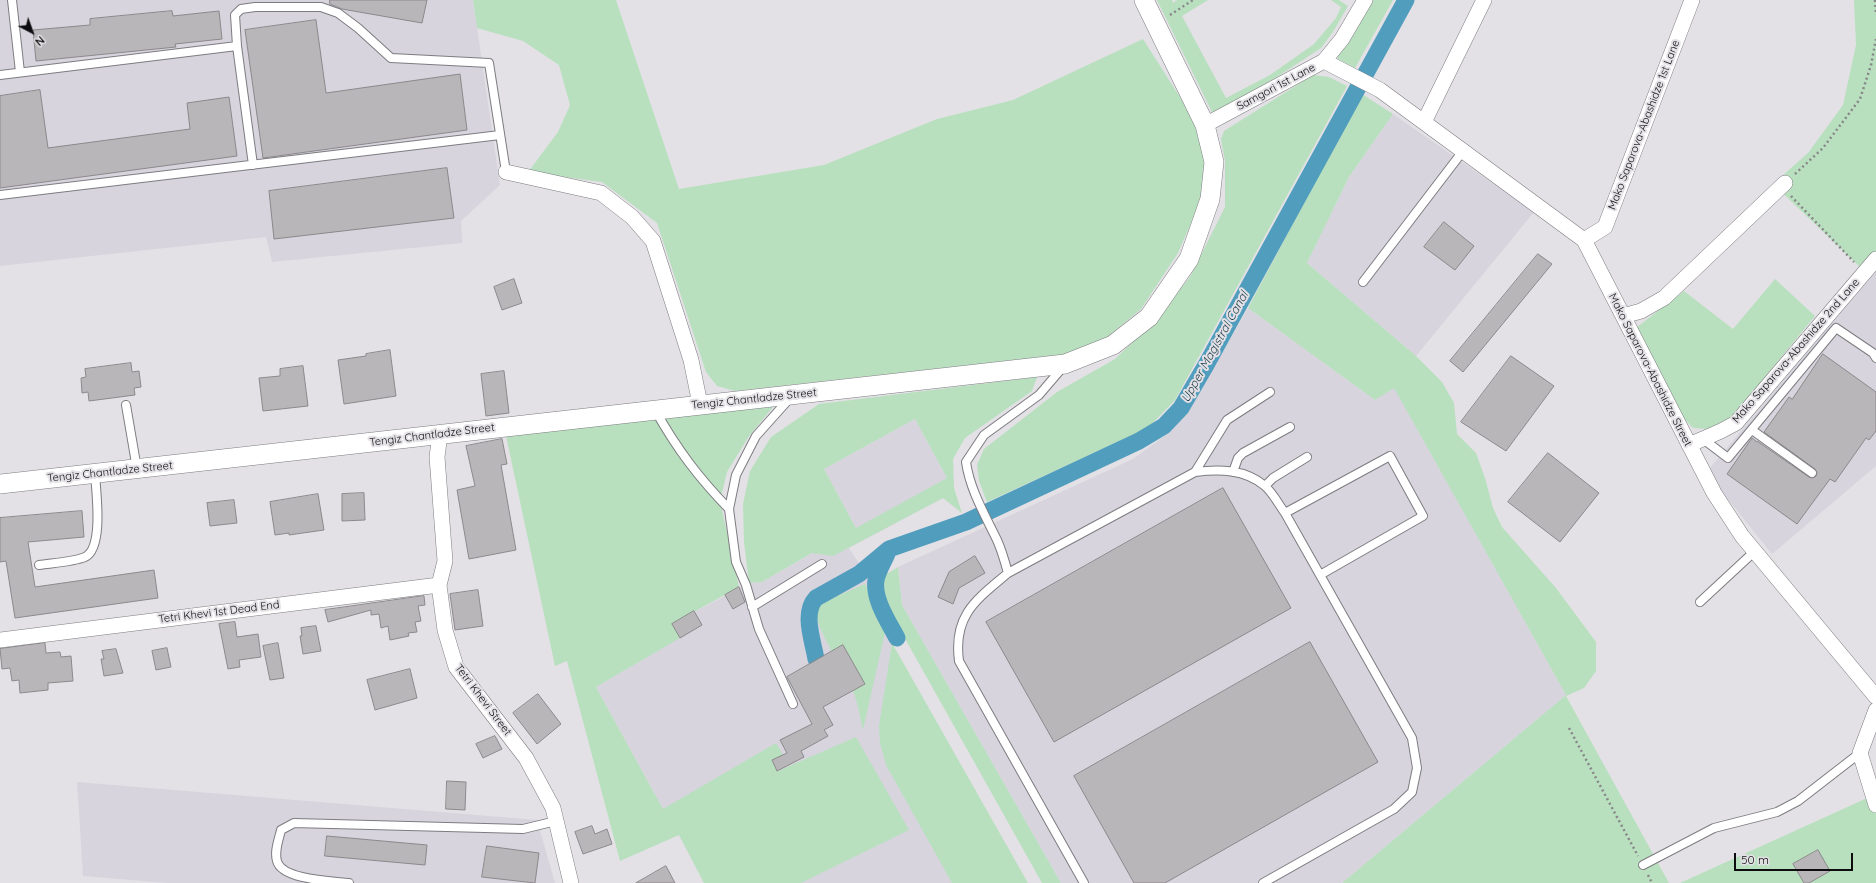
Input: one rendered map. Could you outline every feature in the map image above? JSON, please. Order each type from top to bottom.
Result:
[{"type":"street","name":"Tengiz Chantladze Street","points":[[0,484],[137,470],[655,409],[792,396],[1065,364],[1113,345],[1149,318],[1189,259],[1210,199],[1214,162],[1205,125],[1144,0]]},
{"type":"street","name":"Samgori 1st Lane","points":[[1205,125],[1324,61],[1342,39],[1365,0]]},
{"type":"street","points":[[1424,122],[1484,0]]},
{"type":"street","name":"Mako Saparova-Abashidze 1st Lane","points":[[1584,240],[1605,227],[1692,0]]},
{"type":"street","name":"Mako Saparova-Abashidze Street","points":[[1324,61],[1380,90],[1584,240],[1714,493],[1742,536],[1876,697]]},
{"type":"street","points":[[506,172],[601,193],[632,217],[653,241],[691,360],[700,404]]},
{"type":"street","points":[[1623,316],[1642,311],[1664,298],[1783,185]]},
{"type":"street","name":"Mako Saparova-Abashidze 2nd Lane","points":[[1689,445],[1736,423],[1876,259]]},
{"type":"street","name":"Tetri Khevi Street","points":[[440,434],[437,457],[445,561],[439,585],[445,630],[456,667],[526,758],[553,808],[571,883]]},
{"type":"street","name":"Tetri Khevi 1st Dead End","points":[[0,640],[439,585]]},
{"type":"street","points":[[1876,710],[1860,753],[1876,805]]},
{"type":"lane","points":[[12,0],[20,72]]},
{"type":"lane","points":[[253,165],[237,46],[236,15],[241,9],[255,7],[322,7],[338,13],[358,28],[391,58],[489,63],[506,172]]},
{"type":"lane","points":[[0,75],[237,46]]},
{"type":"lane","points":[[0,194],[500,135]]},
{"type":"lane","points":[[1363,282],[1464,151]]},
{"type":"lane","points":[[1703,439],[1728,458],[1836,328],[1873,353],[1876,358]]},
{"type":"lane","points":[[1008,573],[996,539],[968,477],[966,462],[984,435],[1039,395],[1065,364]]},
{"type":"lane","points":[[1195,472],[1227,420],[1270,392]]},
{"type":"lane","points":[[792,396],[756,436],[736,475],[729,509],[736,562],[759,629],[793,704]]},
{"type":"lane","points":[[126,405],[137,470]]},
{"type":"lane","points":[[655,409],[672,439],[700,479],[729,509]]},
{"type":"lane","points":[[1234,472],[1238,458],[1243,453],[1290,427]]},
{"type":"lane","points":[[1752,430],[1812,473]]},
{"type":"lane","points":[[1285,513],[1390,456],[1422,516],[1320,575]]},
{"type":"lane","points":[[1265,486],[1273,478],[1307,457]]},
{"type":"lane","points":[[1084,883],[959,661],[957,644],[964,618],[975,602],[1008,573],[1195,472],[1220,469],[1247,475],[1265,486],[1285,513],[1412,738],[1417,768],[1412,792],[1394,809],[1263,883]]},
{"type":"lane","points":[[39,565],[86,557],[92,550],[96,538],[98,512],[95,474]]},
{"type":"lane","points":[[1700,602],[1754,551]]},
{"type":"lane","points":[[752,607],[822,564]]},
{"type":"lane","points":[[1643,865],[1714,828],[1777,812],[1798,801],[1860,753]]},
{"type":"lane","points":[[349,883],[300,877],[284,870],[276,862],[276,848],[281,830],[294,822],[523,829],[556,820]]},
{"type":"path","points":[[1156,24],[1193,0]]},
{"type":"path","points":[[1875,0],[1876,14]]},
{"type":"path","points":[[1864,273],[1783,185],[1823,148],[1860,100],[1871,66],[1876,39]]},
{"type":"path","points":[[1569,728],[1652,883]]},
{"type":"shaded area","points":[[0,0],[473,0],[500,185],[461,221],[462,243],[272,262],[266,237],[0,266]]},
{"type":"shaded area","points":[[1393,114],[1534,212],[1416,356],[1307,263],[1349,177]]},
{"type":"shaded area","points":[[1876,270],[1876,466],[1772,554],[1719,488],[1710,468]]},
{"type":"shaded area","points":[[1248,308],[1375,400],[1394,387],[1566,695],[1342,883],[1061,883],[902,605],[898,567],[1133,459],[1167,434],[1191,407]]},
{"type":"shaded area","points":[[915,419],[947,478],[962,513],[943,498],[849,548],[869,579],[871,604],[892,643],[884,744],[956,883],[704,883],[679,835],[663,809],[596,687],[679,638],[672,624],[749,583],[762,582],[856,528],[824,469]]},
{"type":"shaded area","points":[[77,782],[537,820],[555,883],[167,883],[83,876]]},
{"type":"green space","points":[[473,0],[616,0],[679,189],[824,165],[937,119],[1013,100],[1143,39],[1199,127],[1205,167],[1202,198],[1178,253],[1141,309],[1105,339],[1067,354],[735,391],[717,386],[706,372],[657,223],[602,182],[528,172],[558,132],[570,105],[559,65],[523,41],[477,28]]},
{"type":"green space","points":[[1157,0],[1172,0],[1173,3],[1177,0],[1208,0],[1182,16],[1226,98],[1270,75],[1314,44],[1336,18],[1341,7],[1331,0],[1339,0],[1348,6],[1333,32],[1321,48],[1277,77],[1213,114]]},
{"type":"green space","points":[[1372,0],[1393,0],[1355,68],[1338,59],[1336,51]]},
{"type":"green space","points":[[1854,0],[1876,0],[1876,270],[1861,268],[1773,184],[1808,153],[1843,105],[1856,45]]},
{"type":"green space","points":[[1313,75],[1329,77],[1347,86],[1175,400],[1148,428],[987,502],[979,481],[977,465],[984,449],[1057,392],[1115,359],[1154,322],[1190,277],[1225,207],[1225,161],[1221,139],[1224,131]]},
{"type":"green space","points":[[1362,94],[1393,114],[1349,177],[1307,263],[1416,356],[1442,382],[1454,403],[1457,434],[1476,453],[1485,478],[1493,508],[1502,527],[1556,588],[1596,642],[1596,671],[1584,688],[1566,696],[1669,883],[1342,883],[1566,695],[1394,388],[1375,400],[1248,308]]},
{"type":"green space","points":[[1775,279],[1815,316],[1731,418],[1707,429],[1693,428],[1679,413],[1637,327],[1684,291],[1733,329]]},
{"type":"green space","points":[[1037,377],[1032,391],[965,438],[953,459],[954,488],[962,513],[943,498],[833,556],[812,553],[762,582],[749,583],[744,542],[743,504],[750,471],[771,437],[819,404]],"holes":[[[915,419],[947,478],[856,528],[824,469]]]},
{"type":"green space","points":[[773,407],[749,436],[727,472],[720,501],[739,587],[672,624],[680,638],[596,687],[663,809],[776,743],[783,755],[772,760],[778,771],[856,737],[909,830],[801,883],[704,883],[679,835],[620,861],[567,661],[555,666],[505,431]]},
{"type":"green space","points":[[898,567],[902,605],[1061,883],[1042,883],[894,619],[882,593],[885,575]]},
{"type":"green space","points":[[865,584],[870,592],[871,604],[886,628],[863,730],[858,705],[853,691],[849,681],[825,639],[817,618],[816,608],[823,602]]},
{"type":"green space","points":[[892,643],[1028,883],[952,883],[886,765],[880,743],[879,726]]},
{"type":"green space","points":[[1876,794],[1876,883],[1680,883]]},
{"type":"building","points":[[330,0],[427,0],[422,23],[342,9],[330,4]]},
{"type":"building","points":[[172,11],[173,16],[219,11],[222,39],[175,44],[176,47],[36,61],[33,30],[90,25],[90,19]]},
{"type":"building","points":[[316,20],[326,93],[460,74],[467,130],[263,158],[245,30]]},
{"type":"building","points":[[40,90],[48,148],[190,129],[187,103],[229,97],[237,156],[0,188],[0,96]]},
{"type":"building","points":[[447,168],[454,218],[274,239],[269,191]]},
{"type":"building","points":[[1444,222],[1474,246],[1455,270],[1424,247]]},
{"type":"building","points":[[1538,254],[1552,264],[1463,372],[1450,361]]},
{"type":"building","points":[[514,279],[522,303],[502,310],[494,287]]},
{"type":"building","points":[[390,350],[396,396],[344,404],[338,360],[366,356],[366,354]]},
{"type":"building","points":[[1823,354],[1876,392],[1876,431],[1869,440],[1866,438],[1835,482],[1830,479],[1797,524],[1727,474],[1752,438],[1809,477],[1812,478],[1816,476],[1817,473],[1815,469],[1764,432],[1789,397],[1792,399]]},
{"type":"building","points":[[1511,356],[1554,386],[1506,451],[1461,422]]},
{"type":"building","points":[[131,363],[132,372],[139,371],[141,387],[134,388],[135,395],[89,401],[88,392],[82,393],[81,378],[86,377],[85,369]]},
{"type":"building","points":[[303,366],[308,406],[263,411],[259,378],[280,376],[280,369]]},
{"type":"building","points":[[504,371],[509,413],[486,416],[481,374]]},
{"type":"building","points":[[502,439],[507,464],[501,465],[516,550],[469,559],[457,490],[475,486],[466,446]]},
{"type":"building","points":[[1548,453],[1599,493],[1560,542],[1508,502]]},
{"type":"building","points":[[1223,488],[1291,608],[1054,742],[986,622]]},
{"type":"building","points":[[364,493],[365,520],[342,521],[342,494]]},
{"type":"building","points":[[318,494],[324,530],[289,535],[289,533],[275,535],[270,502]]},
{"type":"building","points":[[234,500],[237,523],[210,526],[207,503]]},
{"type":"building","points":[[82,511],[84,537],[28,542],[35,587],[154,570],[158,598],[15,618],[6,561],[0,562],[0,518]]},
{"type":"building","points":[[975,556],[985,573],[959,588],[953,604],[938,597],[949,572]]},
{"type":"building","points":[[739,587],[745,602],[733,609],[725,595]]},
{"type":"building","points":[[478,590],[483,626],[455,630],[450,594]]},
{"type":"building","points":[[424,596],[425,605],[418,606],[421,621],[415,622],[417,632],[408,633],[409,636],[390,640],[388,626],[381,628],[379,614],[371,615],[371,610],[328,622],[325,610]]},
{"type":"building","points":[[694,611],[702,625],[680,638],[672,624]]},
{"type":"building","points":[[235,622],[237,637],[258,634],[261,657],[239,660],[240,667],[228,669],[219,624]]},
{"type":"building","points":[[316,626],[321,651],[303,654],[300,636],[302,636],[301,628]]},
{"type":"building","points":[[1310,642],[1378,762],[1165,883],[1134,883],[1074,776]]},
{"type":"building","points":[[45,643],[46,653],[60,652],[61,657],[71,656],[73,681],[48,683],[48,690],[20,693],[19,680],[12,681],[10,668],[2,669],[0,649]]},
{"type":"building","points":[[278,643],[284,678],[270,680],[263,646]]},
{"type":"building","points":[[843,645],[865,684],[823,707],[833,725],[824,730],[828,736],[801,751],[804,757],[777,771],[772,760],[787,753],[780,740],[812,724],[787,677]]},
{"type":"building","points":[[167,648],[171,667],[156,670],[152,651]]},
{"type":"building","points":[[116,649],[123,673],[104,676],[101,659],[104,659],[102,651]]},
{"type":"building","points":[[410,669],[417,698],[375,710],[367,680]]},
{"type":"building","points":[[538,694],[561,724],[537,744],[513,713]]},
{"type":"building","points":[[495,736],[502,749],[483,758],[476,744]]},
{"type":"building","points":[[447,781],[466,782],[465,810],[446,809]]},
{"type":"building","points":[[592,826],[595,834],[607,829],[612,844],[583,854],[575,832]]},
{"type":"building","points":[[327,836],[427,845],[425,865],[325,856]]},
{"type":"building","points":[[487,846],[539,853],[535,883],[482,877]]},
{"type":"building","points":[[1818,850],[1830,871],[1809,883],[1804,883],[1793,864]]},
{"type":"building","points":[[666,866],[675,883],[636,883]]},
{"type":"waterway","name":"Upper Magistral Canal","points":[[816,659],[809,619],[812,604],[816,598],[859,574],[889,549],[966,522],[1139,441],[1164,426],[1181,408],[1406,0]]},
{"type":"waterway","name":"Upper Magistral Canal","points":[[888,551],[877,576],[876,587],[882,610],[897,638]]}]
